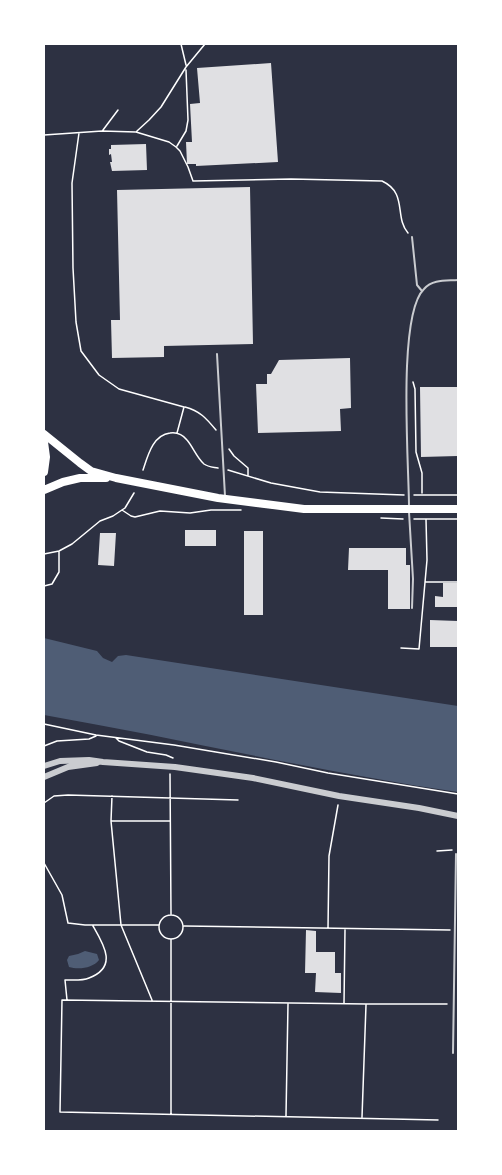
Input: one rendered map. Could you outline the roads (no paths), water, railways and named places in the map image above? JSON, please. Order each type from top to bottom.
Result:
[{"type":"main road","points":[[44,434],[91,471],[225,499],[304,509],[459,509]]},
{"type":"main road","points":[[44,442],[46,457],[44,472]]},
{"type":"main road","points":[[44,490],[80,478],[116,478]]},
{"type":"street","points":[[44,766],[60,761],[89,760],[173,767],[253,778],[339,796],[459,816]]},
{"type":"street","points":[[44,777],[68,767],[103,762]]},
{"type":"lane","points":[[412,237],[417,285],[422,291]]},
{"type":"lane","points":[[412,608],[406,358],[413,308],[422,291],[430,283],[459,280]]},
{"type":"lane","points":[[217,354],[225,499]]},
{"type":"lane","points":[[453,1053],[457,931],[456,852]]},
{"type":"lane","points":[[453,1004],[459,1004]]},
{"type":"water","points":[[44,638],[97,651],[103,658],[112,662],[118,656],[126,655],[458,706],[458,792],[354,775],[44,715]]},
{"type":"water","points":[[85,951],[97,954],[99,960],[86,968],[69,967],[67,960],[69,956]]}]
